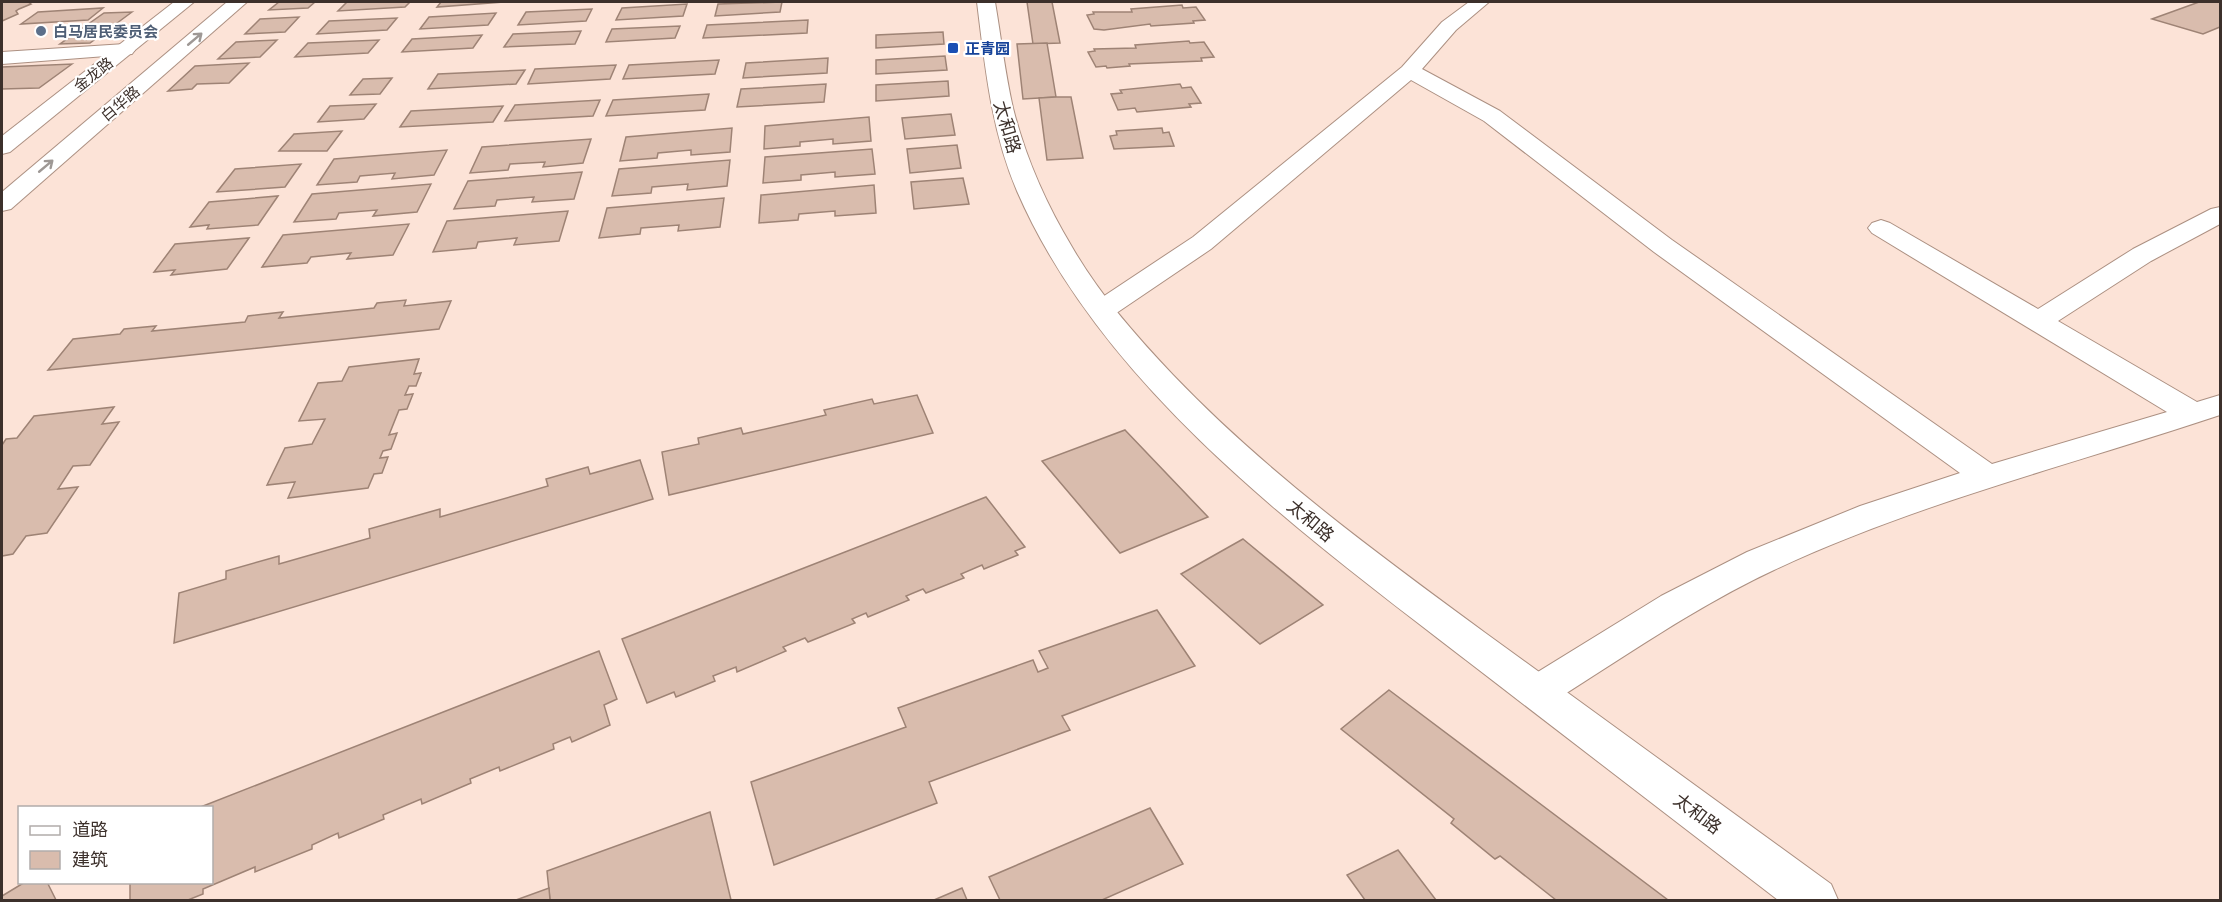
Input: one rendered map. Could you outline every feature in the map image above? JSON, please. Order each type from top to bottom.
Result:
[{"type":"street","name":"金龙路","points":[[2,147],[185,2]]},
{"type":"street","name":"白华路","points":[[2,204],[238,2]]},
{"type":"street","name":"太和路","points":[[987,2],[999,97],[1019,163],[1054,239],[1102,310],[1167,386],[1257,474],[1330,537],[1814,900]]},
{"type":"street","points":[[1102,310],[1202,243],[1409,71],[1449,27],[1480,2]]},
{"type":"street","points":[[2,58],[125,50]]},
{"type":"street","points":[[1409,71],[1492,117],[1663,246],[1986,476]]},
{"type":"street","points":[[2038,321],[2142,255],[2220,214]]},
{"type":"street","points":[[1881,228],[2038,321],[2207,409]]},
{"type":"street","points":[[1537,692],[1715,584],[1760,560],[1879,511],[2207,409]]},
{"type":"building","points":[[2,2],[31,4],[16,11],[18,14],[2,21]]},
{"type":"building","points":[[279,2],[315,2],[308,8],[269,10]]},
{"type":"building","points":[[347,2],[410,2],[405,7],[338,11]]},
{"type":"building","points":[[441,2],[504,2],[437,7]]},
{"type":"building","points":[[782,2],[780,12],[715,16],[718,4]]},
{"type":"building","points":[[1027,2],[1052,2],[1060,43],[1033,44]]},
{"type":"building","points":[[2199,2],[2220,2],[2220,27],[2203,34],[2152,19]]},
{"type":"building","points":[[687,4],[683,16],[616,20],[622,8]]},
{"type":"building","points":[[1182,5],[1183,8],[1196,7],[1205,20],[1193,21],[1194,23],[1151,26],[1150,24],[1104,30],[1094,29],[1087,15],[1094,14],[1093,12],[1132,12],[1131,9]]},
{"type":"building","points":[[103,8],[88,20],[21,24],[38,12]]},
{"type":"building","points":[[592,9],[586,21],[518,25],[526,12]]},
{"type":"building","points":[[132,12],[90,43],[60,44],[104,13]]},
{"type":"building","points":[[496,13],[488,25],[420,29],[429,17]]},
{"type":"building","points":[[299,17],[285,32],[245,34],[260,19]]},
{"type":"building","points":[[397,18],[387,30],[317,34],[329,21]]},
{"type":"building","points":[[808,20],[807,33],[703,38],[707,25]]},
{"type":"building","points":[[680,26],[675,38],[606,42],[612,29]]},
{"type":"building","points":[[581,31],[575,44],[504,47],[513,34]]},
{"type":"building","points":[[943,32],[944,44],[876,48],[876,35]]},
{"type":"building","points":[[482,35],[473,48],[402,52],[412,39]]},
{"type":"building","points":[[277,40],[260,57],[218,59],[236,42]]},
{"type":"building","points":[[379,40],[368,53],[295,57],[308,43]]},
{"type":"building","points":[[1189,41],[1190,43],[1204,42],[1214,57],[1201,58],[1202,61],[1129,64],[1130,66],[1107,68],[1106,66],[1096,67],[1088,52],[1095,51],[1094,49],[1136,48],[1135,45]]},
{"type":"building","points":[[1047,43],[1056,97],[1023,99],[1017,44]]},
{"type":"building","points":[[945,56],[947,70],[876,74],[876,60]]},
{"type":"building","points":[[828,58],[827,73],[743,78],[746,63]]},
{"type":"building","points":[[719,60],[715,74],[623,79],[629,65]]},
{"type":"building","points":[[249,63],[229,83],[197,84],[192,89],[168,91],[195,66]]},
{"type":"building","points":[[72,64],[39,88],[2,89],[2,67]]},
{"type":"building","points":[[616,65],[610,79],[528,84],[535,69]]},
{"type":"building","points":[[525,70],[516,84],[428,89],[438,74]]},
{"type":"building","points":[[392,78],[380,94],[350,95],[363,79]]},
{"type":"building","points":[[948,81],[949,96],[876,101],[876,85]]},
{"type":"building","points":[[826,84],[824,102],[737,107],[741,89]]},
{"type":"building","points":[[1180,84],[1182,88],[1191,87],[1201,103],[1189,104],[1191,107],[1137,112],[1135,108],[1118,110],[1111,94],[1122,93],[1120,90]]},
{"type":"building","points":[[709,94],[705,110],[606,116],[613,100]]},
{"type":"building","points":[[1071,97],[1083,158],[1047,160],[1039,98]]},
{"type":"building","points":[[600,100],[593,116],[505,121],[515,105]]},
{"type":"building","points":[[376,104],[364,119],[318,122],[330,106]]},
{"type":"building","points":[[503,106],[493,122],[400,127],[411,111]]},
{"type":"building","points":[[951,114],[955,135],[905,139],[902,118]]},
{"type":"building","points":[[869,117],[871,141],[833,144],[833,139],[800,142],[800,146],[764,149],[765,126]]},
{"type":"building","points":[[732,128],[730,152],[691,155],[691,150],[658,153],[657,158],[620,161],[626,137]]},
{"type":"building","points":[[1162,128],[1163,133],[1169,132],[1174,146],[1114,149],[1110,136],[1117,135],[1116,131]]},
{"type":"building","points":[[342,131],[327,151],[279,151],[294,134]]},
{"type":"building","points":[[591,139],[583,163],[543,167],[545,162],[510,164],[508,170],[470,173],[482,147]]},
{"type":"building","points":[[957,145],[961,168],[910,173],[907,149]]},
{"type":"building","points":[[872,149],[875,174],[835,177],[835,172],[801,175],[801,180],[763,183],[765,157]]},
{"type":"building","points":[[447,150],[434,175],[392,179],[395,173],[360,176],[357,182],[317,185],[334,159]]},
{"type":"building","points":[[730,160],[727,186],[687,190],[688,184],[652,187],[651,193],[612,196],[619,169]]},
{"type":"building","points":[[301,164],[285,187],[217,192],[235,169]]},
{"type":"building","points":[[582,172],[574,199],[532,202],[534,197],[497,200],[495,206],[454,209],[468,181]]},
{"type":"building","points":[[963,178],[969,204],[914,209],[911,182]]},
{"type":"building","points":[[431,184],[417,212],[373,216],[377,210],[339,213],[336,219],[294,222],[312,194]]},
{"type":"building","points":[[874,185],[876,213],[835,216],[835,211],[799,214],[798,220],[759,223],[761,195]]},
{"type":"building","points":[[278,196],[258,225],[207,229],[209,225],[190,227],[209,202]]},
{"type":"building","points":[[724,198],[720,227],[678,231],[679,225],[641,228],[640,234],[599,238],[607,208]]},
{"type":"building","points":[[568,211],[559,241],[514,245],[517,238],[478,242],[476,248],[433,252],[447,221]]},
{"type":"building","points":[[409,224],[393,255],[347,259],[351,253],[311,257],[307,263],[262,267],[283,235]]},
{"type":"building","points":[[249,238],[227,269],[171,275],[175,270],[154,272],[175,244]]},
{"type":"building","points":[[406,300],[404,306],[451,301],[439,329],[48,370],[73,339],[120,334],[124,329],[156,326],[152,331],[245,322],[248,316],[283,312],[279,318],[374,308],[377,303]]},
{"type":"building","points":[[419,359],[414,374],[421,373],[416,386],[409,386],[405,395],[413,394],[407,409],[399,410],[389,435],[397,433],[391,449],[383,451],[380,458],[388,457],[382,473],[374,474],[368,488],[288,498],[295,482],[267,485],[285,448],[312,444],[325,419],[299,421],[318,383],[342,381],[349,367]]},
{"type":"building","points":[[917,395],[933,433],[669,495],[662,452],[699,444],[698,438],[741,428],[743,434],[826,415],[824,410],[872,399],[874,404]]},
{"type":"building","points":[[114,407],[102,424],[119,422],[90,465],[73,466],[58,489],[78,487],[47,533],[26,536],[13,554],[2,556],[2,445],[6,439],[17,438],[34,416]]},
{"type":"building","points":[[1125,430],[1208,517],[1120,553],[1042,461]]},
{"type":"building","points":[[640,460],[653,499],[174,643],[179,593],[226,579],[226,571],[279,556],[279,564],[370,538],[369,529],[440,509],[440,517],[548,486],[546,479],[588,467],[590,474]]},
{"type":"building","points":[[986,497],[1025,547],[1015,551],[1018,555],[984,569],[982,565],[961,574],[964,578],[926,593],[923,589],[906,596],[909,600],[868,617],[866,613],[852,619],[855,623],[808,642],[805,638],[783,647],[786,651],[737,672],[736,667],[713,676],[715,681],[676,697],[674,692],[647,703],[622,639]]},
{"type":"building","points":[[1243,539],[1323,605],[1260,644],[1181,574]]},
{"type":"building","points":[[1157,610],[1195,666],[1062,716],[1070,730],[929,782],[937,803],[774,865],[751,782],[906,727],[898,708],[1033,660],[1038,672],[1048,668],[1039,651]]},
{"type":"building","points":[[599,651],[617,699],[604,705],[610,725],[572,742],[570,737],[553,744],[554,749],[500,771],[499,767],[470,779],[471,783],[422,804],[421,799],[383,815],[384,819],[339,838],[338,833],[312,845],[312,849],[255,872],[255,867],[203,889],[203,894],[188,900],[130,900],[130,884],[213,884],[213,806],[203,806]]},
{"type":"building","points":[[1389,690],[1668,900],[1556,900],[1500,856],[1495,859],[1451,823],[1454,819],[1341,729]]},
{"type":"building","points":[[1150,808],[1183,864],[1102,900],[1000,900],[989,877]]},
{"type":"building","points":[[710,812],[731,900],[550,900],[547,871]]},
{"type":"building","points":[[1398,850],[1436,900],[1365,900],[1347,875]]},
{"type":"building","points":[[22,884],[48,884],[56,900],[2,900],[2,896]]},
{"type":"building","points":[[549,888],[550,900],[516,900]]},
{"type":"building","points":[[962,888],[967,900],[934,900]]},
{"type":"place","name":"白马居民委员会","points":[[41,31]]},
{"type":"place","name":"正青园","points":[[953,48]]}]
